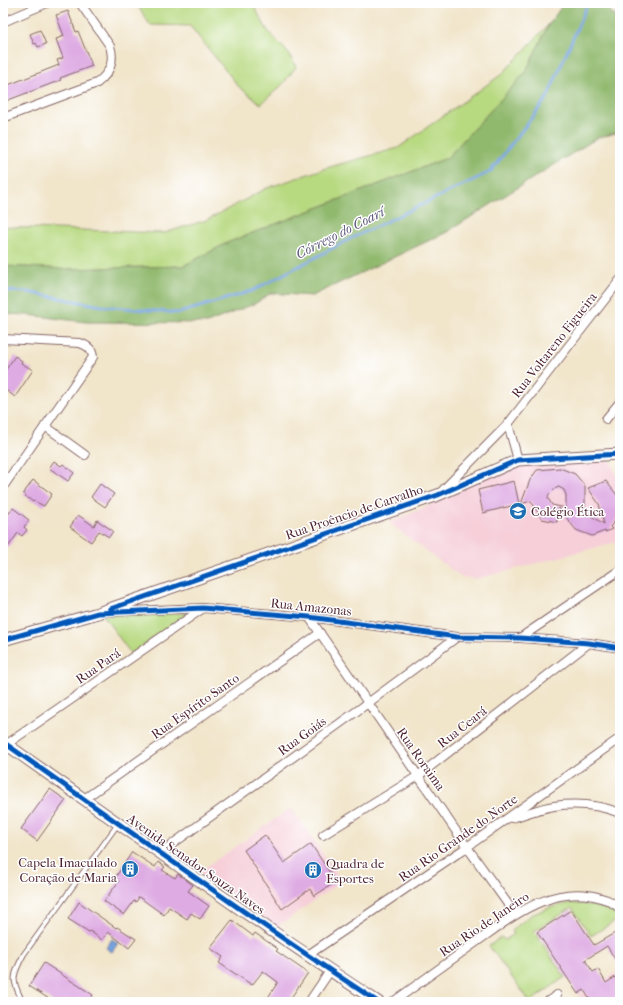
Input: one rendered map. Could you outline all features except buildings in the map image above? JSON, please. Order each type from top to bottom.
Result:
[{"type":"street","points":[[3,22],[47,3]]},
{"type":"street","points":[[3,118],[97,83],[105,77],[110,69],[112,61],[110,46],[80,3]]},
{"type":"street","name":"Rua Voltareno Figueira","points":[[438,495],[508,424],[620,280]]},
{"type":"street","points":[[3,339],[80,343],[87,345],[93,352],[93,357],[89,365],[3,486]]},
{"type":"street","points":[[606,419],[620,402]]},
{"type":"street","points":[[508,424],[518,460]]},
{"type":"street","points":[[45,426],[85,455]]},
{"type":"street","name":"Rua Proêncio de Carvalho","points":[[98,613],[438,495],[518,460],[620,454]]},
{"type":"street","points":[[520,638],[620,570]]},
{"type":"street","name":"Rua Amazonas","points":[[3,640],[98,613],[203,608],[309,617],[457,637],[520,638],[589,643],[620,648]]},
{"type":"street","name":"Rua Pará","points":[[5,743],[203,608]]},
{"type":"street","name":"Rua Roraima","points":[[309,617],[467,847],[516,914]]},
{"type":"street","name":"Rua Espírito Santo","points":[[84,799],[320,633]]},
{"type":"street","name":"Rua Goiás","points":[[160,853],[457,637]]},
{"type":"street","name":"Rua Ceará","points":[[323,835],[418,776],[589,643]]},
{"type":"street","name":"Rua Rio Grande do Norte","points":[[308,955],[467,847],[620,738]]},
{"type":"street","name":"Avenida Senador Souza Naves","points":[[5,743],[118,824],[330,971],[378,1002]]},
{"type":"street","points":[[505,820],[554,806],[582,805],[598,807],[620,813]]},
{"type":"street","name":"Rua Rio de Janeiro","points":[[393,1002],[516,914],[538,902],[566,894],[593,896],[605,899],[620,908]]},
{"type":"street","points":[[309,1002],[330,971]]},
{"type":"street","points":[[547,1002],[557,995]]},
{"type":"lane","points":[[23,1002],[17,990],[14,973],[24,954],[118,824]]},
{"type":"shaded area","name":"Colégio Ética","points":[[607,459],[611,463],[617,476],[620,488],[620,541],[476,579],[461,577],[389,523],[443,499],[505,467]]},
{"type":"shaded area","points":[[291,808],[342,881],[277,927],[199,872]]},
{"type":"shaded area","points":[[620,970],[620,1002],[582,1002],[578,996]]},
{"type":"green space","points":[[136,3],[252,3],[268,31],[289,54],[296,67],[282,85],[261,104],[239,87],[190,26],[150,25]]},
{"type":"green space","points":[[564,3],[613,3],[610,14],[620,16],[620,132],[597,138],[447,232],[312,296],[271,293],[256,303],[207,323],[85,322],[28,315],[3,314],[3,266],[67,269],[183,266],[229,242],[447,158],[525,73],[549,24]]},
{"type":"green space","points":[[549,24],[525,73],[447,158],[229,242],[183,266],[67,269],[3,266],[3,227],[164,233],[207,220],[267,188],[326,168],[398,148],[502,74]]},
{"type":"green space","points":[[188,613],[131,654],[103,615]]},
{"type":"green space","points":[[569,903],[603,908],[620,918],[591,936],[572,908],[534,931],[565,977],[530,1002],[489,946],[501,937],[505,940],[514,934],[512,930],[531,915],[548,908]]},
{"type":"water","points":[[112,939],[118,943],[112,952],[106,948]]},
{"type":"waterway","name":"Córrego do Coarí","points":[[3,291],[27,292],[102,306],[179,313],[252,291],[350,239],[490,172],[547,98],[588,3]]},
{"type":"cycle path","points":[[110,609],[438,495],[518,460],[620,454]]},
{"type":"cycle path","points":[[3,640],[98,613],[203,608],[309,617],[457,637],[520,638],[589,643],[620,648]]},
{"type":"cycle path","points":[[3,742],[236,906],[378,1002]]},
{"type":"place","name":"Colégio Ética","points":[[518,511]]},
{"type":"place","name":"Capela Imaculado Coração de Maria","points":[[130,869]]},
{"type":"place","name":"Quadra de Esportes","points":[[313,870]]}]
